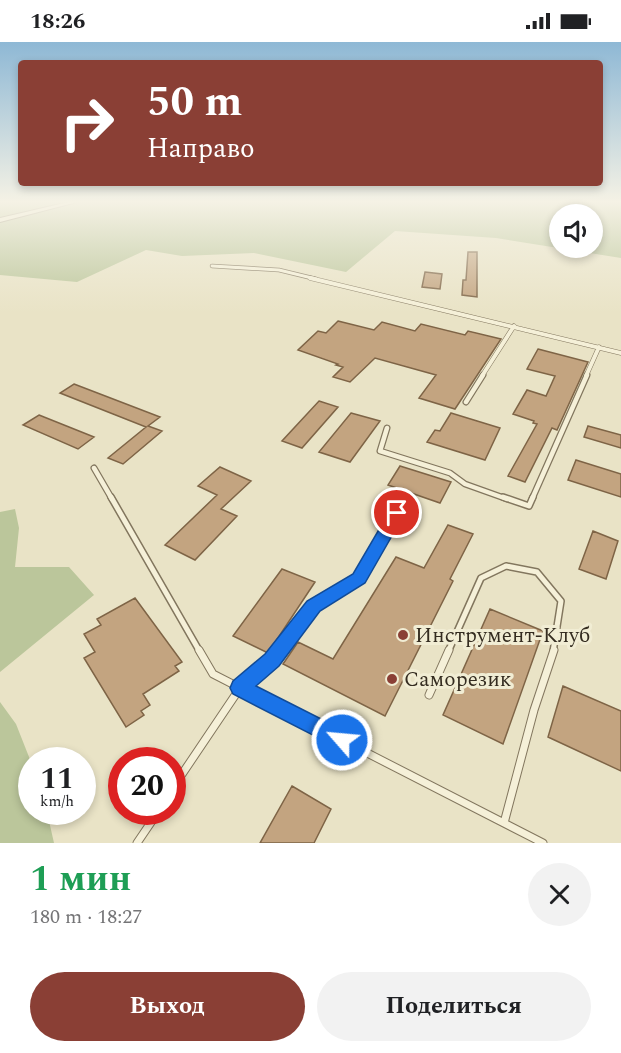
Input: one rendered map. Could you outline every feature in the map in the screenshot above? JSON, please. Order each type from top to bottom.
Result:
[{"type":"lane","points":[[212,266],[279,270],[621,352]]},
{"type":"lane","points":[[466,402],[514,326]]},
{"type":"lane","points":[[387,428],[380,451],[450,474],[465,484],[530,506],[599,347]]},
{"type":"lane","points":[[94,468],[213,674],[543,843]]},
{"type":"lane","points":[[186,768],[240,688],[272,660],[314,606],[359,578],[397,513]]},
{"type":"lane","points":[[429,695],[481,578],[506,566],[537,572],[561,601],[556,644],[534,710],[504,823]]},
{"type":"lane","points":[[137,843],[149,825]]},
{"type":"green space","points":[[0,238],[386,238],[346,272],[254,253],[182,256],[146,250],[77,282],[0,275]]},
{"type":"green space","points":[[498,238],[549,238],[549,246]]},
{"type":"green space","points":[[603,238],[621,238],[621,258],[603,255]]},
{"type":"green space","points":[[15,509],[19,528],[15,567],[69,567],[94,595],[0,672],[0,512]]},
{"type":"green space","points":[[0,702],[16,724],[25,747],[18,747],[18,825],[50,825],[54,843],[0,843]]},
{"type":"building","points":[[468,252],[477,252],[477,297],[462,295],[463,280],[466,280]]},
{"type":"building","points":[[425,272],[442,274],[440,289],[422,287]]},
{"type":"building","points":[[338,321],[374,330],[382,322],[415,331],[421,324],[465,335],[468,331],[501,339],[455,409],[419,398],[436,375],[375,358],[350,382],[333,377],[343,367],[298,350],[318,331],[326,333]]},
{"type":"building","points":[[538,349],[588,362],[557,430],[552,428],[525,482],[508,476],[537,424],[513,414],[527,390],[546,396],[555,376],[527,369]]},
{"type":"building","points":[[74,384],[160,417],[148,426],[162,431],[123,464],[108,458],[146,427],[60,393]]},
{"type":"building","points":[[319,401],[338,407],[302,448],[282,441]]},
{"type":"building","points":[[351,413],[380,421],[350,462],[319,452]]},
{"type":"building","points":[[451,413],[500,428],[485,460],[427,442],[435,430],[440,431]]},
{"type":"building","points":[[39,415],[94,437],[78,449],[23,425]]},
{"type":"building","points":[[588,426],[621,435],[621,448],[584,437]]},
{"type":"building","points":[[576,460],[621,474],[621,497],[568,480]]},
{"type":"building","points":[[400,466],[451,482],[440,503],[388,485]]},
{"type":"building","points":[[220,467],[251,481],[221,509],[237,516],[195,560],[165,545],[217,495],[198,486]]},
{"type":"building","points":[[448,525],[473,534],[450,579],[453,581],[385,716],[283,664],[298,642],[333,659],[396,557],[424,568]]},
{"type":"building","points":[[593,531],[618,541],[606,579],[579,569]]},
{"type":"building","points":[[282,569],[315,582],[268,653],[233,636]]},
{"type":"building","points":[[135,598],[182,662],[175,666],[179,671],[143,694],[150,705],[141,711],[144,715],[126,727],[84,658],[95,652],[84,634],[101,625],[97,619]]},
{"type":"building","points":[[490,609],[543,631],[503,744],[443,715]]},
{"type":"building","points":[[563,686],[621,711],[621,771],[548,737]]},
{"type":"building","points":[[292,786],[331,809],[314,843],[260,843]]},
{"type":"place","name":"Инструмент-Клуб","points":[[403,635]]},
{"type":"place","name":"Саморезик","points":[[392,679]]},
{"type":"route","points":[[342,740],[240,688],[272,660],[314,606],[359,578],[397,513]]}]
